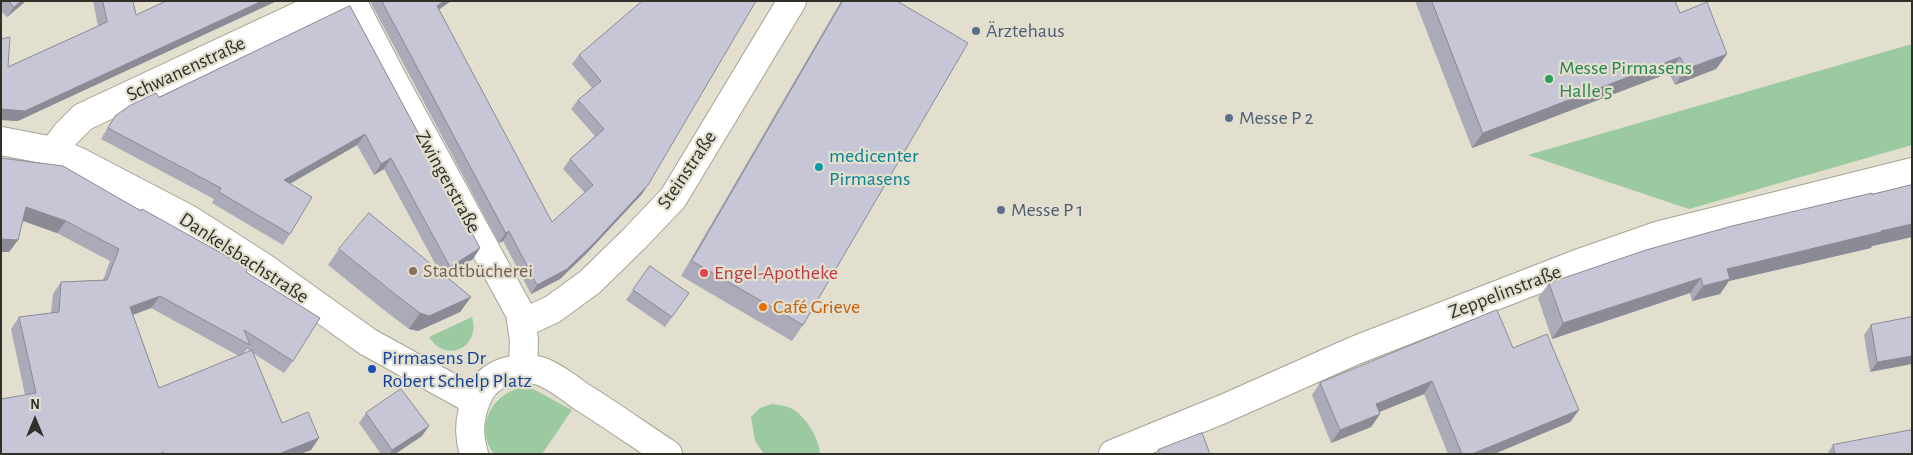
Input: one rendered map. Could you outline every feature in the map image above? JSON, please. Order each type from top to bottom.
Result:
[{"type":"street","name":"Schwanenstraße","points":[[53,151],[83,117],[331,1]]},
{"type":"street","name":"Zwingerstraße","points":[[352,1],[520,313],[524,340],[522,367]]},
{"type":"street","name":"Steinstraße","points":[[521,321],[534,318],[554,309],[590,282],[673,198],[792,1]]},
{"type":"street","name":"Dankelsbachstraße","points":[[1,141],[53,151],[115,180],[190,220],[263,267],[368,342],[475,401]]},
{"type":"street","name":"Zeppelinstraße","points":[[1113,454],[1356,350],[1577,264],[1660,235],[1912,172]]},
{"type":"street","points":[[474,454],[470,430],[471,413],[483,386],[495,377],[522,367],[550,375],[668,454]]},
{"type":"green space","points":[[1912,44],[1912,145],[1689,209],[1528,155]]},
{"type":"green space","points":[[472,317],[473,328],[471,337],[467,344],[460,349],[444,350],[429,337]]},
{"type":"green space","points":[[520,388],[533,389],[572,410],[542,454],[494,454],[488,444],[486,434],[489,414],[501,398]]},
{"type":"green space","points":[[772,404],[788,407],[800,414],[814,433],[820,454],[764,454],[755,441],[751,417],[760,408]]},
{"type":"building","points":[[9,1],[21,1],[14,7]]},
{"type":"building","points":[[103,1],[133,1],[136,15],[166,1],[262,1],[25,111],[1,109],[1,39],[10,37],[8,67],[107,22]]},
{"type":"building","points":[[382,1],[444,1],[437,6],[552,222],[593,185],[570,159],[604,129],[578,100],[601,81],[579,55],[642,1],[756,1],[648,185],[567,269],[537,285],[509,231],[506,233]]},
{"type":"building","name":"medicenter Pirmasens","points":[[843,1],[897,1],[968,43],[803,325],[692,261]]},
{"type":"building","name":"Messe Pirmasens Halle 5","points":[[1432,1],[1675,1],[1680,13],[1707,2],[1727,54],[1686,69],[1680,57],[1483,133]]},
{"type":"building","points":[[350,6],[480,248],[450,267],[391,158],[381,164],[365,134],[284,180],[312,197],[290,234],[219,192],[221,188],[108,128],[115,116],[129,106],[156,93],[159,97]]},
{"type":"building","points":[[1,158],[63,166],[141,211],[142,209],[248,268],[246,272],[320,318],[293,361],[244,330],[250,345],[160,296],[130,307],[159,388],[252,350],[282,423],[308,412],[319,438],[281,454],[164,454],[163,452],[160,454],[1,454],[1,399],[36,393],[19,317],[59,312],[61,282],[107,280],[119,249],[66,221],[26,207],[18,240],[1,239]]},
{"type":"building","points":[[1912,185],[1912,224],[1727,269],[1730,279],[1703,286],[1701,278],[1563,323],[1549,283],[1646,250],[1732,226]]},
{"type":"building","points":[[369,213],[471,297],[429,316],[420,313],[339,249]]},
{"type":"building","points":[[650,266],[689,293],[672,317],[633,290]]},
{"type":"building","points":[[1497,310],[1513,348],[1547,334],[1579,410],[1472,454],[1462,454],[1432,381],[1376,404],[1380,414],[1340,430],[1320,383]]},
{"type":"building","points":[[1912,317],[1912,356],[1877,362],[1871,325]]},
{"type":"building","points":[[401,389],[429,426],[392,450],[366,413]]},
{"type":"building","points":[[1912,430],[1912,454],[1835,454],[1833,445]]},
{"type":"building","points":[[1202,433],[1210,454],[1160,454],[1158,450]]},
{"type":"place","name":"Ärztehaus","points":[[976,31]]},
{"type":"place","name":"Messe Pirmasens Halle 5","points":[[1549,79]]},
{"type":"place","name":"Messe P 2","points":[[1229,118]]},
{"type":"place","name":"medicenter Pirmasens","points":[[819,167]]},
{"type":"place","name":"Messe P 1","points":[[1001,210]]},
{"type":"place","name":"Stadtbücherei","points":[[413,271]]},
{"type":"place","name":"Engel-Apotheke","points":[[704,273]]},
{"type":"place","name":"Café Grieve","points":[[763,307]]},
{"type":"place","name":"Pirmasens Dr Robert Schelp Platz","points":[[372,369]]}]
